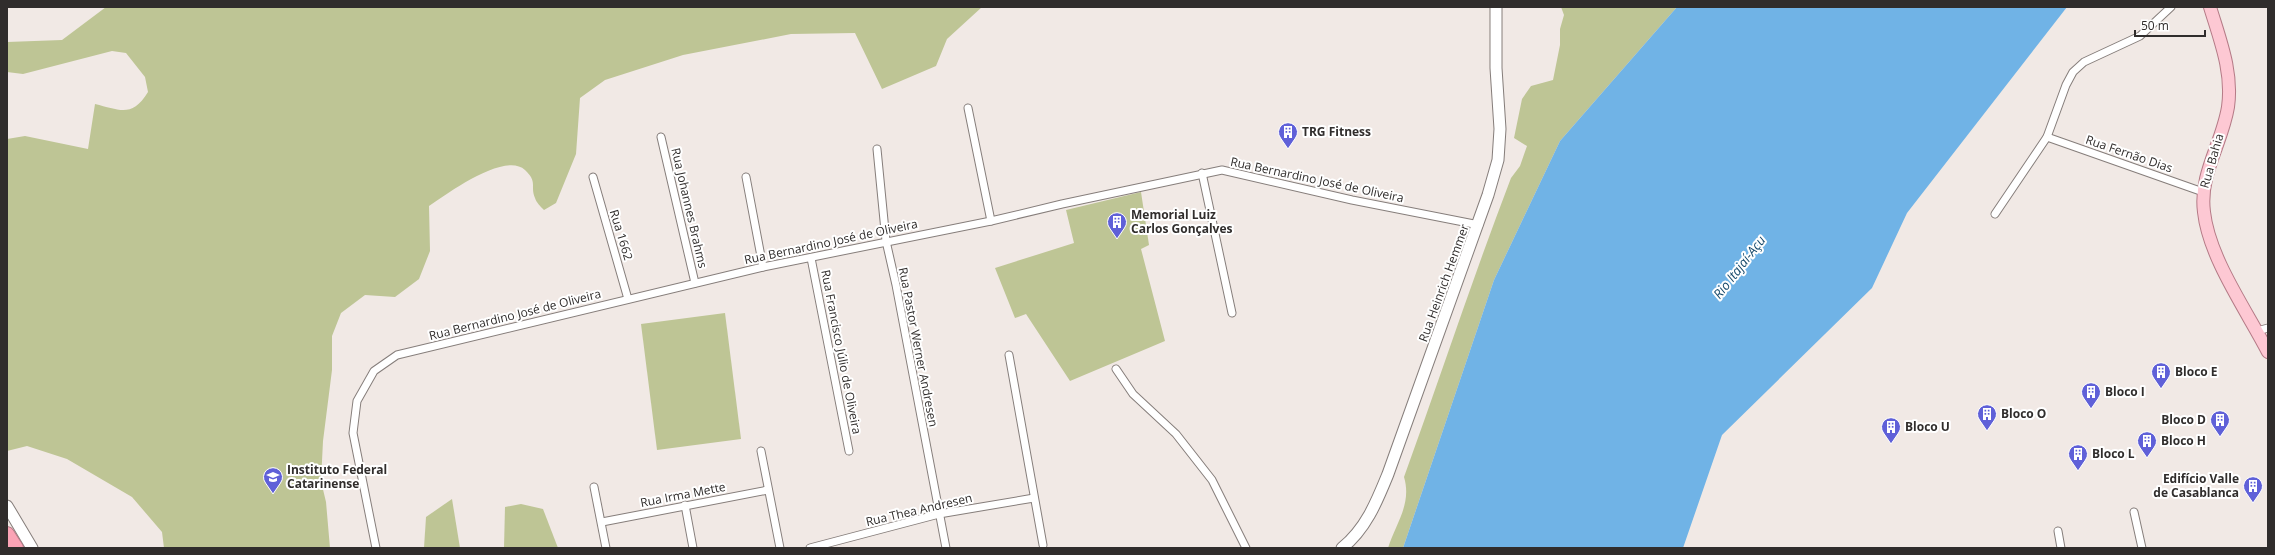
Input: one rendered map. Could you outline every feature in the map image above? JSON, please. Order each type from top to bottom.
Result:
[{"type":"highway","points":[[7,534],[16,548]]},
{"type":"main road","name":"Rua Bahia","points":[[2210,7],[2226,58],[2230,85],[2228,109],[2207,171],[2203,192],[2204,212],[2208,235],[2244,309],[2263,330],[2268,352]]},
{"type":"street","name":"Rua Heinrich Hemmer","points":[[1342,548],[1361,530],[1375,505],[1388,474],[1479,225],[1498,160],[1500,129],[1496,68],[1496,7]]},
{"type":"street","points":[[1995,214],[2047,137],[2066,85],[2074,72],[2084,62],[2140,36],[2171,7]]},
{"type":"street","points":[[968,108],[992,221]]},
{"type":"street","name":"Rua Johannes Brahms","points":[[662,137],[695,283]]},
{"type":"street","name":"Rua Fernão Dias","points":[[2047,137],[2203,192]]},
{"type":"street","name":"Rua Pastor Werner Andresen","points":[[877,149],[886,241],[898,293],[946,548]]},
{"type":"street","name":"Rua Bernardino José de Oliveira","points":[[376,548],[353,433],[357,401],[374,371],[397,355],[763,267],[886,241],[992,221],[1202,173],[1222,170],[1352,200],[1479,225]]},
{"type":"street","points":[[1202,173],[1232,314]]},
{"type":"street","name":"Rua 1662","points":[[593,177],[628,299]]},
{"type":"street","points":[[746,177],[763,267]]},
{"type":"street","name":"Rua Francisco Júlio de Oliveira","points":[[811,258],[849,451]]},
{"type":"street","points":[[1009,355],[1043,546]]},
{"type":"street","points":[[1116,369],[1133,394],[1176,434],[1212,480],[1246,548]]},
{"type":"street","points":[[761,451],[780,548]]},
{"type":"street","points":[[594,487],[606,548]]},
{"type":"street","name":"Rua Irma Mette","points":[[602,522],[768,490]]},
{"type":"street","name":"Rua Thea Andresen","points":[[810,548],[939,514],[1034,498]]},
{"type":"street","points":[[685,505],[693,548]]},
{"type":"street","points":[[7,506],[32,548]]},
{"type":"street","points":[[2134,512],[2142,548]]},
{"type":"street","points":[[2058,531],[2061,548]]},
{"type":"green space","points":[[106,7],[982,7],[947,39],[936,66],[882,89],[855,33],[791,34],[683,55],[605,80],[580,98],[576,154],[556,203],[544,210],[536,200],[533,181],[529,174],[525,170],[516,166],[504,166],[476,176],[429,206],[430,251],[419,279],[395,297],[365,295],[341,313],[332,336],[332,370],[323,441],[321,481],[326,502],[330,548],[164,548],[162,532],[132,497],[67,459],[27,446],[7,451],[7,139],[25,136],[88,149],[95,104],[119,110],[131,109],[142,100],[148,92],[145,77],[126,53],[112,51],[23,74],[7,72],[7,42],[62,40]]},
{"type":"green space","points":[[1561,7],[1677,7],[1560,141],[1494,280],[1403,548],[1388,548],[1405,505],[1406,487],[1404,477],[1497,215],[1511,178],[1520,166],[1527,146],[1514,138],[1522,99],[1531,86],[1553,80],[1560,45],[1560,29],[1564,15]]},
{"type":"green space","points":[[1141,192],[1149,245],[1141,249],[1165,341],[1070,381],[1026,314],[1015,318],[995,268],[1074,243],[1066,210]]},
{"type":"green space","points":[[725,313],[741,439],[657,450],[641,324]]},
{"type":"green space","points":[[452,499],[460,548],[424,548],[426,517]]},
{"type":"green space","points":[[521,504],[543,509],[558,548],[504,548],[505,507]]},
{"type":"water","name":"Rio Itajaí-Açu","points":[[1677,7],[2067,7],[1907,213],[1872,288],[1722,435],[1683,548],[1403,548],[1494,280],[1560,141]]},
{"type":"place","name":"TRG Fitness","points":[[1288,149]]},
{"type":"place","name":"Memorial Luiz Carlos Gonçalves","points":[[1117,239]]},
{"type":"place","name":"Bloco E","points":[[2161,389]]},
{"type":"place","name":"Bloco I","points":[[2091,409]]},
{"type":"place","name":"Bloco O","points":[[1987,431]]},
{"type":"place","name":"Bloco D","points":[[2220,437]]},
{"type":"place","name":"Bloco U","points":[[1891,444]]},
{"type":"place","name":"Bloco H","points":[[2147,458]]},
{"type":"place","name":"Bloco L","points":[[2078,471]]},
{"type":"place","name":"Instituto Federal Catarinense","points":[[273,494]]},
{"type":"place","name":"Edifício Valle de Casablanca","points":[[2253,503]]}]
